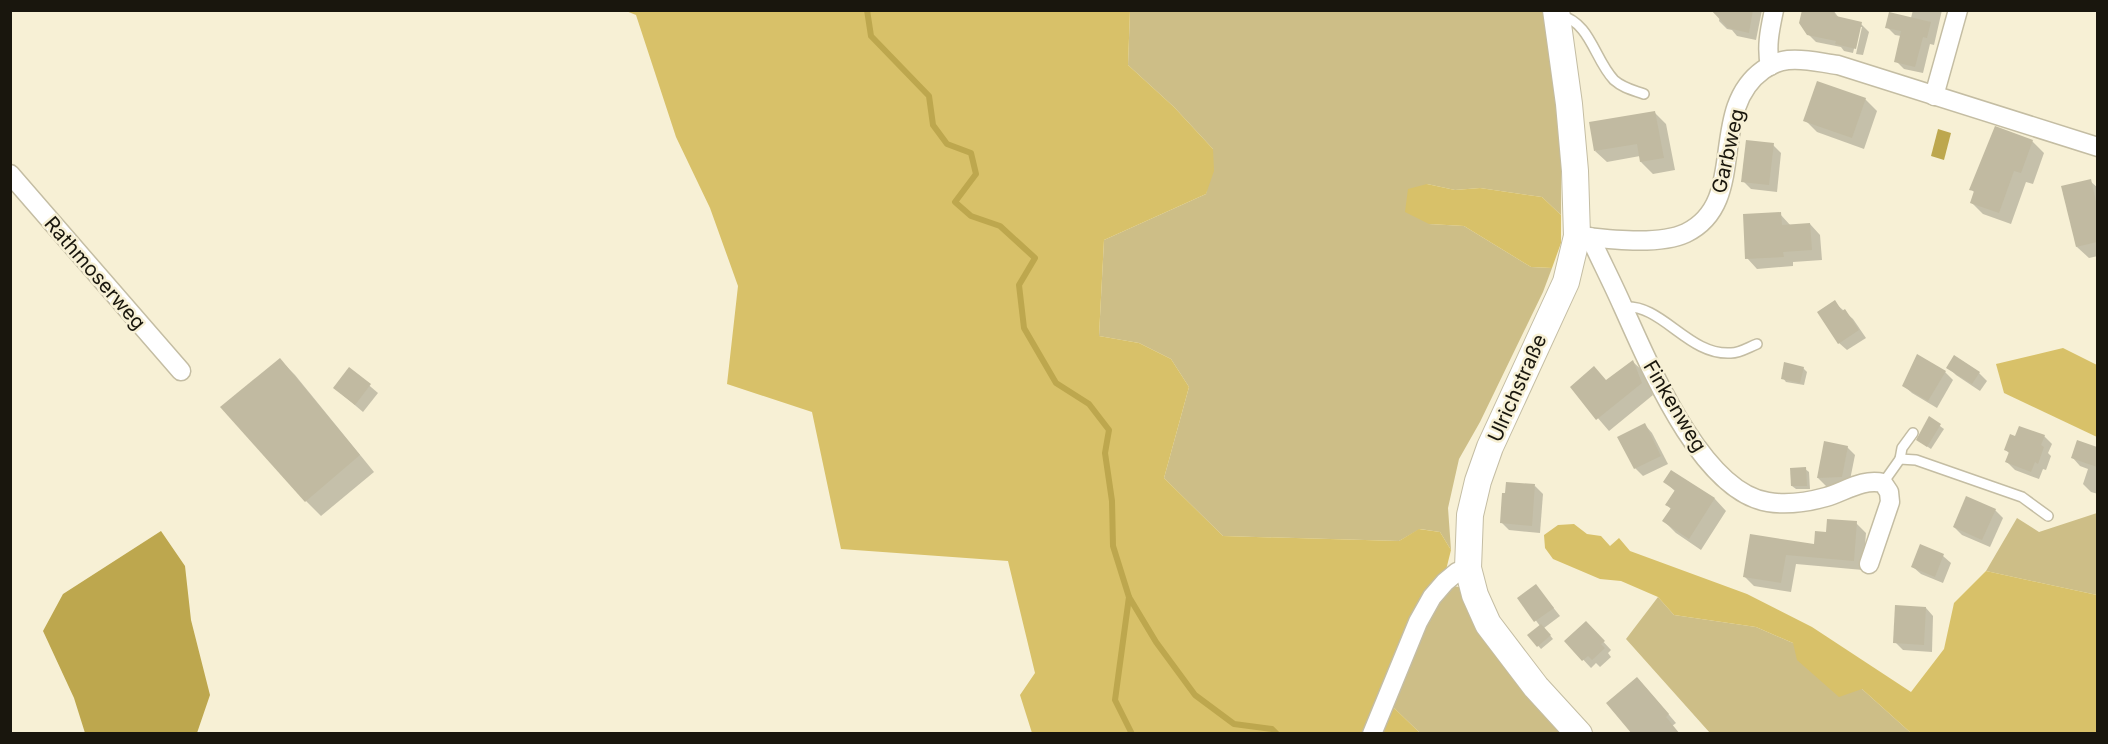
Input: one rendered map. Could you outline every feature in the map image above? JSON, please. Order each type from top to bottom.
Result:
[{"type":"street","points":[[1770,66],[1768,37],[1774,10]]},
{"type":"street","points":[[1934,96],[1958,10]]},
{"type":"street","name":"Ulrichstraße","points":[[1557,12],[1583,237],[1566,282],[1490,447],[1478,481],[1470,515],[1468,568],[1475,595],[1488,624],[1536,687],[1579,734]]},
{"type":"street","name":"Garbweg","points":[[1583,237],[1648,240],[1670,238],[1687,232],[1702,222],[1712,211],[1720,194],[1734,113],[1743,92],[1756,75],[1770,66],[1787,60],[1806,60],[1838,65],[2097,147]]},
{"type":"street","name":"Rathmoserweg","points":[[10,174],[181,371]]},
{"type":"street","name":"Finkenweg","points":[[1583,237],[1623,307],[1638,343],[1676,416],[1692,441],[1721,476],[1745,494],[1767,502],[1800,502],[1827,497],[1859,485],[1883,483]]},
{"type":"street","points":[[1869,564],[1890,502],[1889,492],[1883,483]]},
{"type":"street","points":[[1372,734],[1418,621],[1432,597],[1445,582],[1457,572],[1468,568]]},
{"type":"lane","points":[[1557,12],[1570,18],[1579,26],[1589,38],[1604,67],[1615,80],[1624,87],[1644,94]]},
{"type":"lane","points":[[1623,307],[1642,308],[1697,345],[1718,352],[1733,353],[1757,344]]},
{"type":"lane","points":[[1883,483],[1900,459],[1902,448],[1913,433]]},
{"type":"lane","points":[[1900,459],[1916,460],[2022,497],[2048,516]]},
{"type":"shaded area","points":[[626,11],[1130,11],[1128,65],[1174,107],[1213,149],[1214,171],[1206,194],[1104,240],[1099,336],[1139,343],[1171,359],[1189,387],[1164,478],[1223,536],[1399,541],[1419,529],[1440,532],[1451,550],[1445,574],[1420,600],[1424,631],[1397,687],[1393,707],[1420,733],[1032,733],[1020,695],[1035,673],[1008,561],[841,549],[812,412],[727,384],[738,286],[710,208],[676,137],[636,15]]},
{"type":"shaded area","points":[[1130,11],[1544,11],[1561,125],[1561,215],[1542,197],[1480,188],[1455,190],[1427,184],[1429,224],[1464,226],[1531,267],[1552,268],[1543,292],[1480,422],[1459,459],[1448,508],[1451,550],[1440,532],[1420,529],[1399,541],[1223,536],[1164,478],[1189,387],[1171,359],[1139,343],[1099,336],[1104,240],[1206,194],[1213,149],[1174,107],[1128,65]]},
{"type":"shaded area","points":[[1938,129],[1951,133],[1944,160],[1931,156]]},
{"type":"shaded area","points":[[1427,184],[1455,190],[1480,188],[1542,197],[1561,215],[1561,243],[1552,268],[1531,267],[1464,226],[1429,224],[1405,212],[1408,189]]},
{"type":"shaded area","points":[[2063,348],[2097,365],[2097,437],[2004,393],[1996,364]]},
{"type":"shaded area","points":[[2097,513],[2097,595],[1986,571],[2017,518],[2039,532]]},
{"type":"shaded area","points":[[1574,524],[1587,534],[1601,536],[1610,546],[1619,538],[1630,551],[1747,594],[1812,627],[1911,692],[1944,649],[1954,603],[1986,571],[2097,595],[2097,733],[1911,733],[1862,689],[1839,697],[1797,660],[1793,643],[1756,627],[1674,615],[1658,597],[1621,581],[1600,579],[1553,559],[1545,548],[1544,535],[1558,525]]},
{"type":"shaded area","points":[[161,531],[185,566],[191,620],[210,695],[197,733],[85,733],[74,698],[43,631],[63,594]]},
{"type":"shaded area","points":[[1445,574],[1453,586],[1459,587],[1496,648],[1565,733],[1420,733],[1393,707],[1397,687],[1424,631],[1420,600]]},
{"type":"shaded area","points":[[1658,597],[1674,615],[1756,627],[1793,643],[1862,689],[1911,733],[1710,733],[1626,639]]},
{"type":"building","points":[[1711,10],[1753,10],[1749,33],[1728,28]]},
{"type":"building","points":[[1802,10],[1833,10],[1836,16],[1862,22],[1856,49],[1835,44],[1836,41],[1807,35],[1799,23]]},
{"type":"building","points":[[1889,12],[1931,22],[1927,38],[1923,37],[1915,67],[1894,62],[1901,31],[1885,28]]},
{"type":"building","points":[[1817,81],[1866,98],[1852,138],[1803,121]]},
{"type":"building","points":[[1655,111],[1664,158],[1640,162],[1637,144],[1594,151],[1589,122]]},
{"type":"building","points":[[1995,126],[2033,140],[2021,173],[2014,171],[1999,213],[1970,203],[1974,191],[1969,190]]},
{"type":"building","points":[[1746,140],[1774,143],[1769,185],[1741,182]]},
{"type":"building","points":[[2091,179],[2097,206],[2097,242],[2076,247],[2061,186]]},
{"type":"building","points":[[1781,212],[1782,225],[1810,223],[1812,250],[1783,252],[1784,257],[1745,259],[1743,214]]},
{"type":"building","points":[[1835,300],[1842,311],[1845,309],[1859,330],[1838,344],[1817,312]]},
{"type":"building","points":[[1917,354],[1946,371],[1928,401],[1902,386]]},
{"type":"building","points":[[1954,355],[1980,372],[1972,384],[1946,368]]},
{"type":"building","points":[[280,358],[360,455],[305,502],[220,407]]},
{"type":"building","points":[[1633,360],[1642,383],[1596,420],[1570,387],[1594,366],[1606,380]]},
{"type":"building","points":[[1784,362],[1804,367],[1800,383],[1781,379]]},
{"type":"building","points":[[349,367],[371,384],[355,405],[333,388]]},
{"type":"building","points":[[1929,416],[1941,424],[1927,447],[1916,440]]},
{"type":"building","points":[[1645,423],[1661,456],[1634,469],[1617,437]]},
{"type":"building","points":[[2019,426],[2045,435],[2041,445],[2044,447],[2038,464],[2035,462],[2031,472],[2005,462],[2009,452],[2004,450],[2010,434],[2015,436]]},
{"type":"building","points":[[2077,440],[2097,447],[2097,467],[2071,458]]},
{"type":"building","points":[[1824,441],[1848,446],[1842,477],[1817,478]]},
{"type":"building","points":[[1806,467],[1807,486],[1791,486],[1790,468]]},
{"type":"building","points":[[1671,470],[1715,498],[1689,539],[1662,521],[1671,508],[1665,505],[1675,490],[1663,482]]},
{"type":"building","points":[[1506,482],[1535,484],[1532,526],[1500,523],[1502,493],[1505,493]]},
{"type":"building","points":[[1966,496],[1996,509],[1982,540],[1953,527]]},
{"type":"building","points":[[1827,519],[1857,521],[1854,561],[1786,555],[1781,583],[1743,577],[1750,534],[1814,544],[1815,531],[1826,532]]},
{"type":"building","points":[[1920,544],[1944,554],[1935,577],[1911,567]]},
{"type":"building","points":[[1536,584],[1554,608],[1534,622],[1517,598]]},
{"type":"building","points":[[1895,605],[1926,607],[1924,645],[1893,643]]},
{"type":"building","points":[[1586,621],[1605,641],[1601,644],[1605,648],[1592,660],[1588,656],[1582,661],[1564,641]]},
{"type":"building","points":[[1541,624],[1551,635],[1537,647],[1527,635]]},
{"type":"building","points":[[1637,677],[1669,714],[1666,717],[1680,734],[1632,734],[1606,703]]},
{"type":"waterway","points":[[867,10],[871,36],[929,96],[933,125],[947,144],[971,153],[976,174],[955,202],[971,216],[1000,226],[1035,258],[1019,285],[1024,328],[1056,383],[1089,404],[1109,430],[1105,453],[1112,501],[1113,546],[1129,597],[1115,700],[1132,734]]},
{"type":"waterway","points":[[1129,597],[1156,642],[1195,695],[1234,724],[1272,729],[1277,734]]}]
